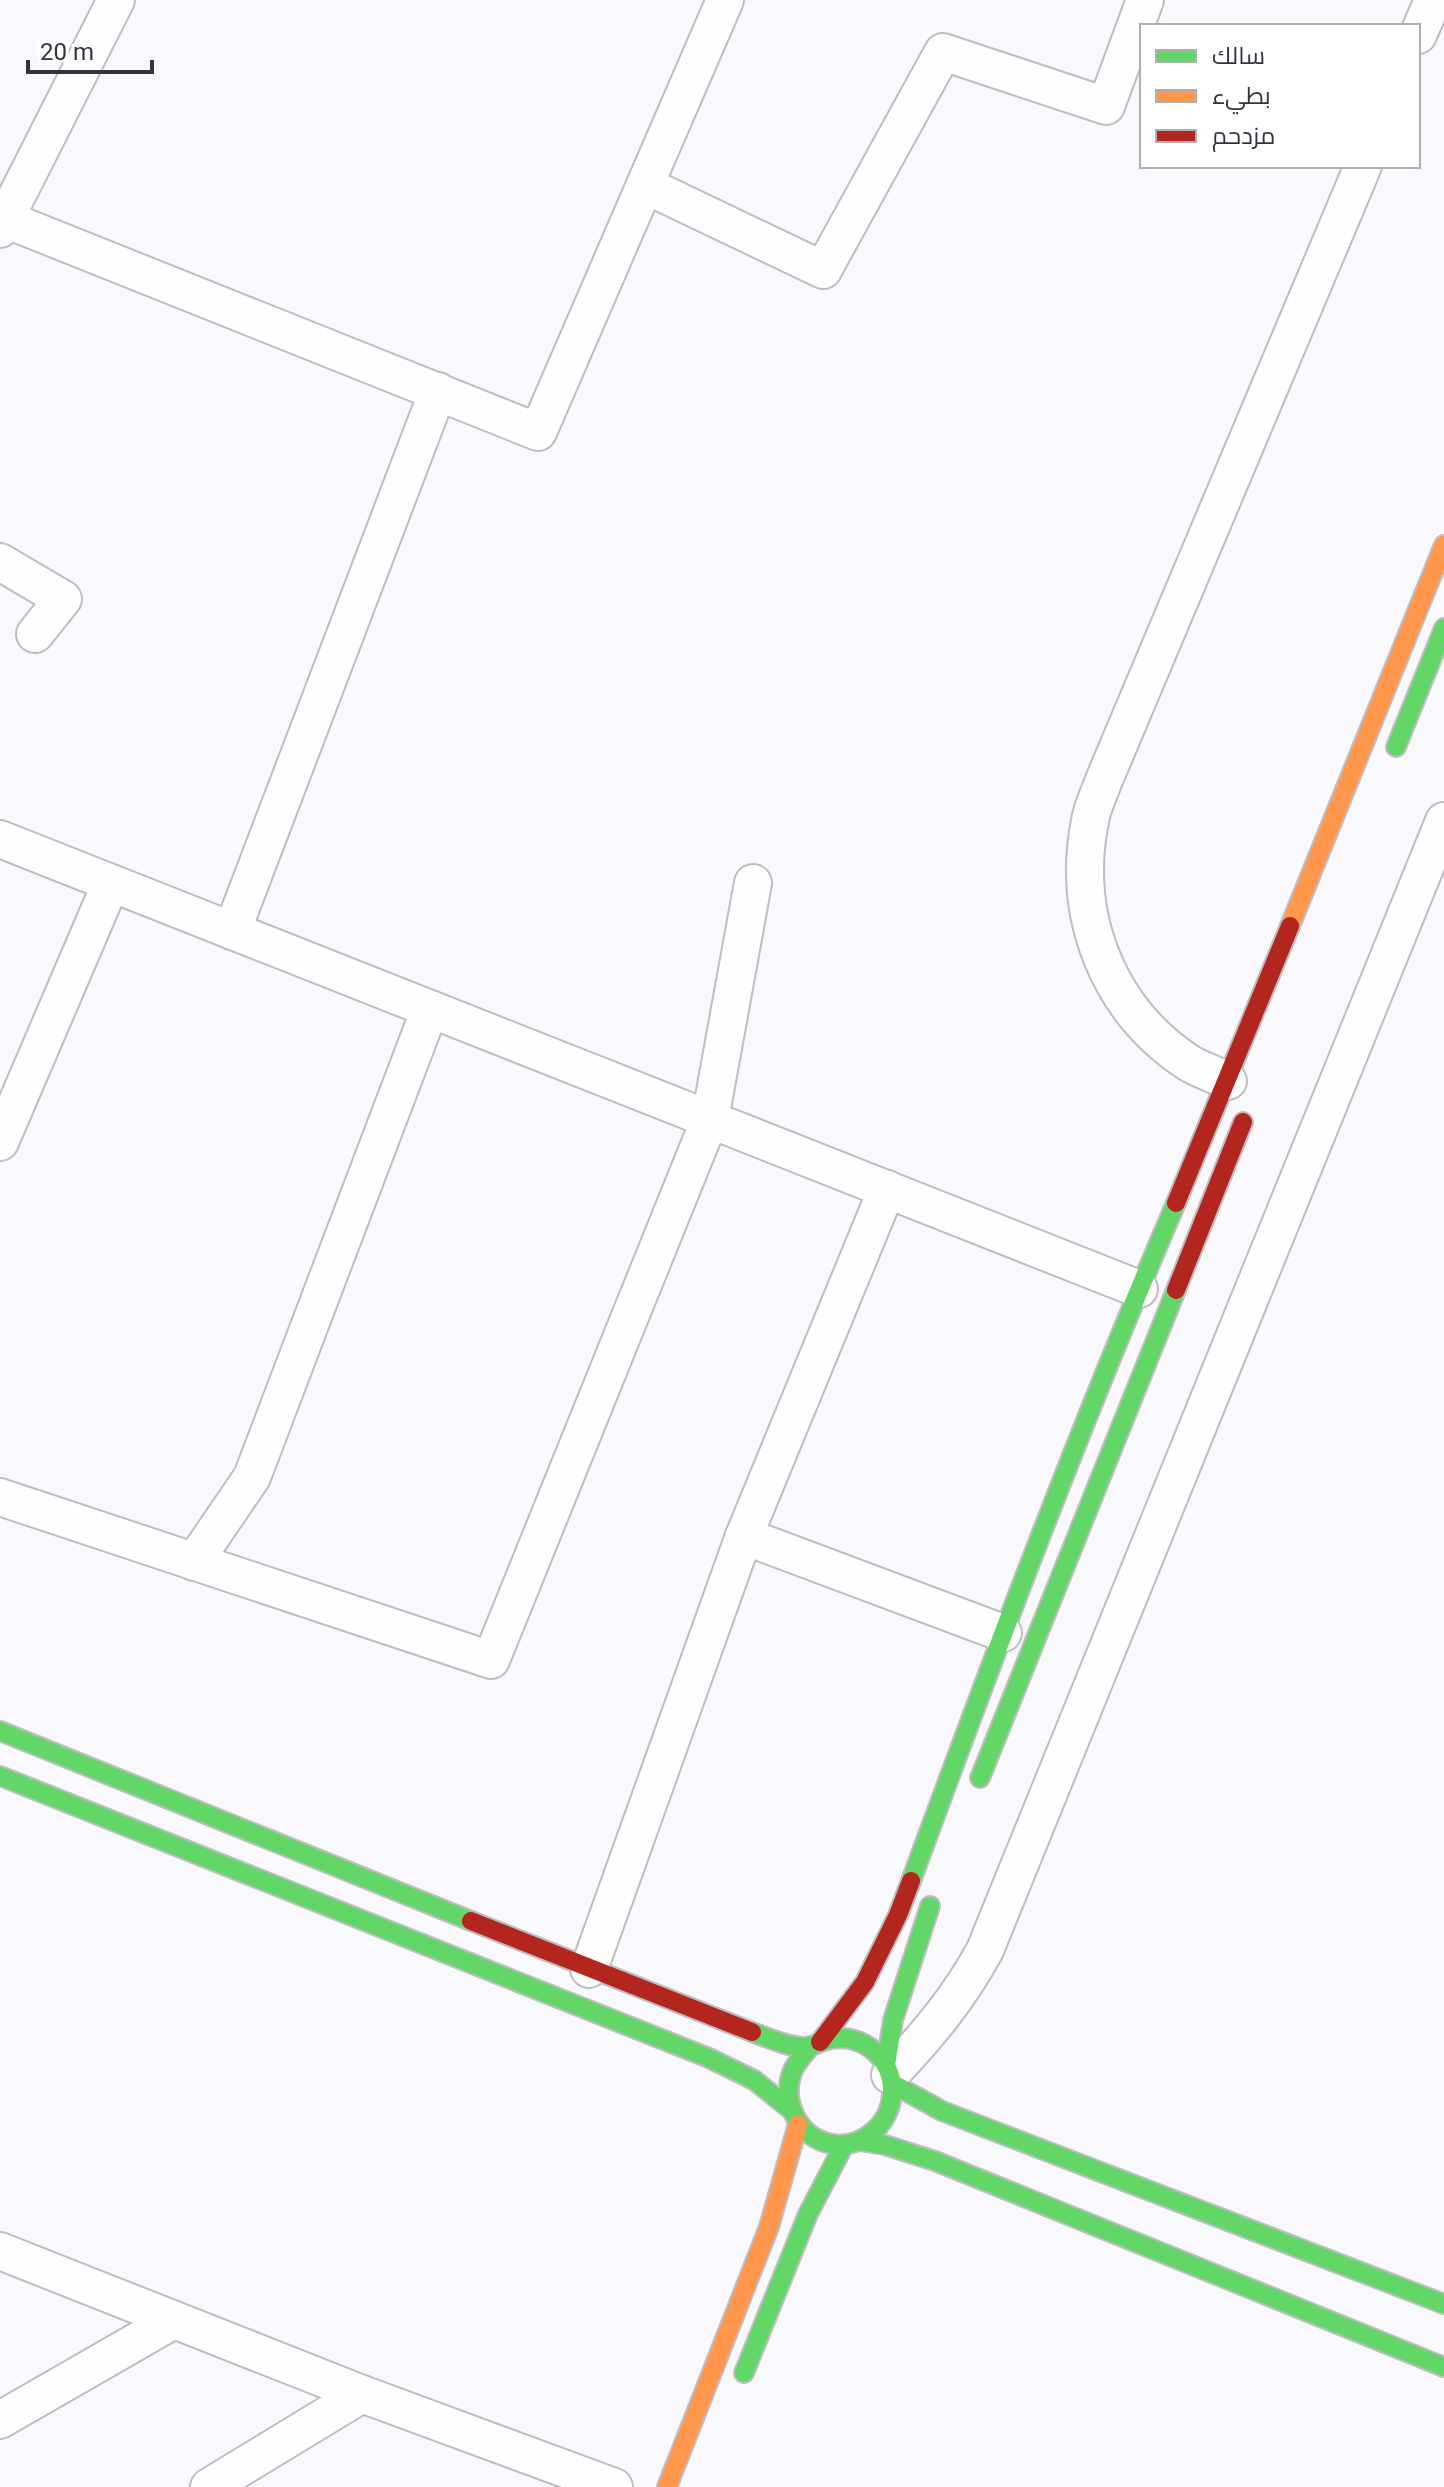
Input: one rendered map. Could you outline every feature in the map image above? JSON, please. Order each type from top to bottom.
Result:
[{"type":"street","points":[[116,0],[1,222],[538,432],[725,0]]},
{"type":"street","points":[[645,185],[823,270],[943,52],[1106,106],[1145,0]]},
{"type":"street","points":[[1420,30],[1433,0]]},
{"type":"street","points":[[1239,1094],[1159,1040],[1131,1010],[1109,977],[1093,939],[1085,899],[1084,859],[1090,818],[1104,780],[1362,168]]},
{"type":"street","points":[[232,931],[438,391]]},
{"type":"street","points":[[973,1797],[1117,1431],[1444,545]]},
{"type":"street","points":[[0,562],[63,599],[35,634]]},
{"type":"street","points":[[1386,770],[1443,635]]},
{"type":"street","points":[[890,2075],[944,2016],[985,1950],[1444,821]]},
{"type":"street","points":[[0,839],[1139,1289]]},
{"type":"street","points":[[0,1142],[111,883]]},
{"type":"street","points":[[0,1497],[491,1660],[710,1119],[753,883]]},
{"type":"street","points":[[194,1562],[252,1477],[430,1009]]},
{"type":"street","points":[[667,2487],[769,2227],[794,2117],[787,2092],[789,2075],[797,2059],[814,2045],[851,2003],[883,1950],[1003,1633],[1139,1289],[1239,1094]]},
{"type":"street","points":[[589,1969],[744,1536],[887,1189]]},
{"type":"street","points":[[744,1536],[1003,1633]]},
{"type":"street","points":[[0,1731],[747,2030],[814,2045],[843,2038],[855,2040],[873,2049],[890,2075],[942,2111],[1195,2216],[1444,2304]]},
{"type":"street","points":[[0,1776],[709,2058],[754,2080],[811,2136],[826,2143],[898,2149],[935,2161],[1181,2253],[1444,2367]]},
{"type":"street","points":[[740,2383],[808,2214],[852,2143],[875,2131],[887,2118],[892,2101],[893,2020],[938,1885]]},
{"type":"street","points":[[0,2251],[362,2394],[614,2487]]},
{"type":"street","points":[[0,2420],[174,2320]]},
{"type":"street","points":[[209,2487],[362,2394]]},
{"type":"traffic: fast","points":[[1396,747],[1444,628]]},
{"type":"traffic: fast","points":[[911,1881],[1072,1455],[1176,1203]]},
{"type":"traffic: fast","points":[[980,1778],[1176,1290]]},
{"type":"traffic: fast","points":[[0,1731],[471,1921]]},
{"type":"traffic: fast","points":[[0,1776],[709,2058],[754,2080],[790,2109]]},
{"type":"traffic: fast","points":[[886,2065],[893,2020],[930,1906]]},
{"type":"traffic: fast","points":[[752,2032],[798,2047],[833,2039],[849,2039],[876,2052],[890,2076],[891,2101],[882,2122],[866,2137],[855,2142],[832,2144],[820,2141],[801,2126],[790,2104],[790,2080],[794,2068],[809,2048]]},
{"type":"traffic: fast","points":[[893,2084],[942,2111],[1444,2304]]},
{"type":"traffic: fast","points":[[860,2141],[885,2145],[935,2161],[1444,2367]]},
{"type":"traffic: fast","points":[[744,2373],[808,2214],[844,2145]]},
{"type":"traffic: slow","points":[[1290,926],[1444,545]]},
{"type":"traffic: slow","points":[[667,2487],[769,2227],[798,2124]]},
{"type":"traffic: jam","points":[[1176,1203],[1290,926]]},
{"type":"traffic: jam","points":[[1176,1290],[1243,1122]]},
{"type":"traffic: jam","points":[[820,2042],[865,1982],[911,1881]]},
{"type":"traffic: jam","points":[[471,1921],[752,2032]]}]
